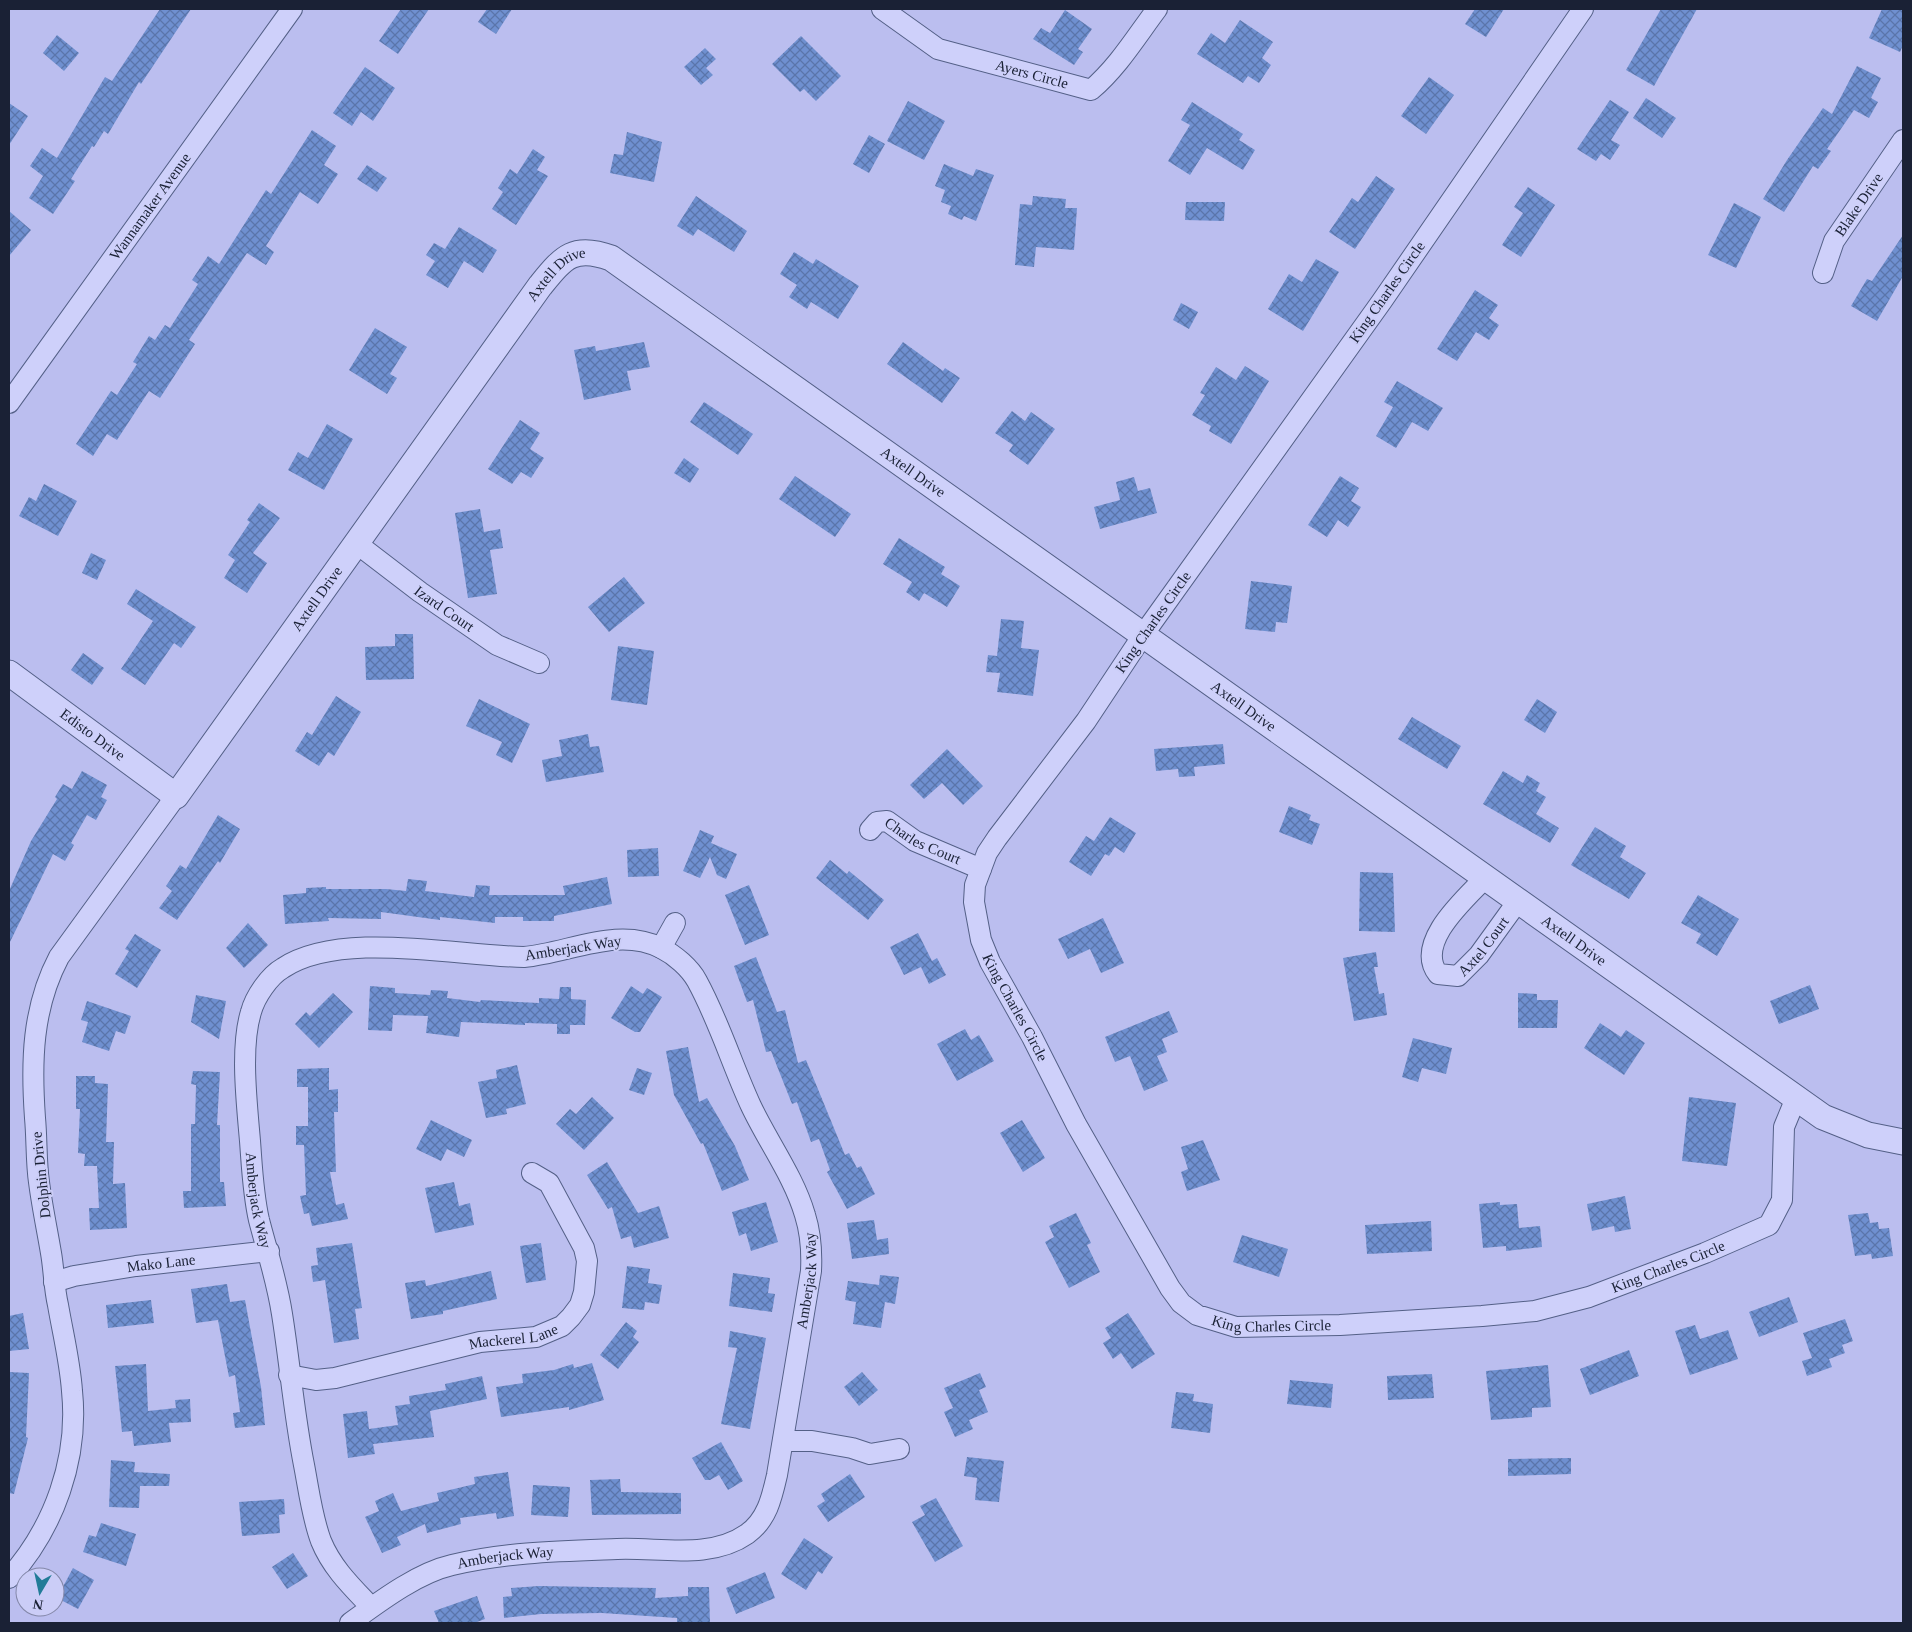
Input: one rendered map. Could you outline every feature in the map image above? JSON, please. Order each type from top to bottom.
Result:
[{"type":"street","name":"Wannamaker Avenue","points":[[9,403],[292,9]]},
{"type":"street","name":"Ayers Circle","points":[[882,9],[938,49],[1091,90],[1120,61],[1157,9]]},
{"type":"street","name":"King Charles Circle","points":[[1582,9],[1382,301],[1143,635],[1086,721],[997,838],[987,854],[975,885],[974,902],[980,940],[1120,1204],[1181,1303],[1197,1315],[1236,1327],[1340,1325],[1535,1311],[1589,1297],[1705,1253],[1769,1225],[1782,1200],[1784,1127],[1796,1098]]},
{"type":"street","name":"Blake Drive","points":[[1824,273],[1834,240],[1903,140]]},
{"type":"street","name":"Axtell Drive","points":[[176,796],[540,286],[560,262],[582,251],[595,252],[611,258],[1796,1098]]},
{"type":"street","name":"Izard Court","points":[[356,543],[420,592],[497,645],[539,663]]},
{"type":"street","name":"Edisto Drive","points":[[9,673],[176,796]]},
{"type":"street","name":"Dolphin Drive","points":[[9,1578],[27,1558],[50,1519],[69,1457],[72,1440],[72,1390],[39,1181],[33,1098],[34,1038],[39,1010],[49,976],[59,957],[176,796]]},
{"type":"street","name":"Charles Court","points":[[870,830],[877,822],[887,821],[915,841],[981,869]]},
{"type":"street","name":"Axtel Court","points":[[1485,878],[1436,938],[1430,956],[1432,966],[1438,974],[1458,976],[1479,955],[1518,901]]},
{"type":"street","points":[[661,948],[675,923]]},
{"type":"street","name":"Amberjack Way","points":[[612,939],[645,942],[661,948],[674,957],[697,980],[712,1011],[740,1082],[800,1201],[812,1242],[812,1271],[777,1475],[769,1508],[748,1534],[732,1543],[714,1549],[618,1549],[541,1552],[485,1558],[450,1565],[432,1571],[400,1588],[371,1607],[344,1579],[322,1544],[312,1514],[293,1410],[278,1286],[268,1251],[259,1218],[251,1163],[246,1057],[251,1012],[268,982],[282,968],[312,954],[350,948],[524,957],[543,956],[612,939]]},
{"type":"street","points":[[1796,1098],[1823,1117],[1844,1126],[1903,1142]]},
{"type":"street","name":"Mackerel Lane","points":[[289,1375],[316,1380],[335,1378],[480,1342],[536,1337],[562,1326],[580,1306],[586,1278],[587,1261],[584,1248],[549,1183],[532,1173]]},
{"type":"street","name":"Mako Lane","points":[[54,1282],[74,1276],[136,1266],[268,1251]]},
{"type":"street","points":[[783,1441],[812,1441],[852,1448],[870,1454],[899,1449]]},
{"type":"street","points":[[350,1623],[371,1607]]},
{"type":"building","points":[[160,9],[191,9],[141,84],[139,82],[108,134],[104,131],[94,147],[92,146],[71,179],[75,181],[53,214],[29,198],[43,176],[30,166],[42,148],[57,158],[105,77],[112,81]]},
{"type":"building","points":[[401,9],[429,9],[398,54],[379,41]]},
{"type":"building","points":[[487,9],[512,9],[496,34],[478,22]]},
{"type":"building","points":[[1475,9],[1504,9],[1486,37],[1465,24]]},
{"type":"building","points":[[1661,9],[1697,9],[1654,86],[1626,70]]},
{"type":"building","points":[[1882,9],[1903,9],[1903,45],[1900,52],[1869,38]]},
{"type":"building","points":[[1065,10],[1092,29],[1078,49],[1083,52],[1074,65],[1033,39],[1041,28],[1050,33]]},
{"type":"building","points":[[1240,20],[1273,42],[1262,58],[1271,65],[1259,83],[1248,76],[1243,83],[1197,54],[1211,33],[1225,43]]},
{"type":"building","points":[[57,35],[79,53],[64,71],[43,53]]},
{"type":"building","points":[[801,36],[841,76],[816,101],[804,89],[800,92],[772,64]]},
{"type":"building","points":[[705,48],[716,59],[706,68],[713,75],[701,85],[684,67]]},
{"type":"building","points":[[1857,66],[1881,78],[1871,98],[1878,102],[1869,118],[1854,110],[1827,149],[1831,151],[1818,169],[1813,166],[1784,212],[1763,199],[1823,108],[1832,114]]},
{"type":"building","points":[[365,67],[395,88],[373,121],[361,112],[352,126],[333,113]]},
{"type":"building","points":[[1429,77],[1454,95],[1426,134],[1401,116]]},
{"type":"building","points":[[1646,98],[1676,118],[1662,138],[1633,118]]},
{"type":"building","points":[[1610,100],[1629,112],[1611,140],[1620,145],[1610,160],[1601,154],[1596,161],[1577,149]]},
{"type":"building","points":[[908,101],[945,121],[924,160],[887,141]]},
{"type":"building","points":[[1192,102],[1243,134],[1239,140],[1255,150],[1243,170],[1207,148],[1190,175],[1168,161],[1190,125],[1181,120]]},
{"type":"building","points":[[9,103],[28,116],[9,145]]},
{"type":"building","points":[[312,130],[336,146],[324,165],[338,174],[318,204],[300,192],[266,246],[274,252],[266,265],[247,253],[189,340],[195,344],[160,398],[149,391],[117,440],[107,434],[93,456],[76,444],[111,391],[117,395],[137,364],[133,362],[149,336],[155,340],[165,325],[170,328],[198,284],[192,280],[208,256],[219,264],[266,190],[271,194]]},
{"type":"building","points":[[627,132],[662,142],[654,182],[610,173],[614,154],[623,155]]},
{"type":"building","points":[[869,135],[885,144],[869,173],[853,164]]},
{"type":"building","points":[[533,149],[545,157],[537,170],[548,176],[516,225],[492,209],[503,192],[498,188],[510,169],[517,174]]},
{"type":"building","points":[[944,164],[973,176],[976,169],[994,175],[976,221],[964,216],[962,220],[948,214],[951,206],[941,202],[945,190],[935,186]]},
{"type":"building","points":[[367,165],[387,178],[377,192],[357,179]]},
{"type":"building","points":[[1376,176],[1395,189],[1355,249],[1329,232],[1352,198],[1358,202]]},
{"type":"building","points":[[1528,187],[1555,205],[1521,257],[1502,245],[1523,213],[1514,207]]},
{"type":"building","points":[[696,196],[747,231],[734,252],[698,229],[693,236],[677,226]]},
{"type":"building","points":[[1033,196],[1066,199],[1065,208],[1077,208],[1074,250],[1036,247],[1034,267],[1015,265],[1020,204],[1032,205]]},
{"type":"building","points":[[1186,202],[1225,202],[1224,221],[1185,220]]},
{"type":"building","points":[[1734,203],[1761,217],[1736,268],[1708,255]]},
{"type":"building","points":[[9,211],[31,230],[9,256]]},
{"type":"building","points":[[459,227],[497,250],[483,273],[464,261],[448,288],[426,275],[435,261],[426,255],[434,243],[445,249]]},
{"type":"building","points":[[1903,235],[1903,276],[1877,321],[1851,306],[1867,279],[1872,281]]},
{"type":"building","points":[[794,252],[813,264],[816,259],[859,286],[838,319],[811,302],[807,309],[789,297],[797,285],[780,274]]},
{"type":"building","points":[[1316,259],[1339,272],[1303,331],[1268,309],[1289,274],[1302,282]]},
{"type":"building","points":[[1475,290],[1498,305],[1489,318],[1499,325],[1489,340],[1476,332],[1457,361],[1437,349]]},
{"type":"building","points":[[1181,303],[1198,312],[1189,329],[1173,320]]},
{"type":"building","points":[[375,328],[407,347],[390,374],[397,378],[387,394],[349,370]]},
{"type":"building","points":[[644,342],[650,367],[627,371],[631,390],[584,400],[574,350],[595,346],[596,351]]},
{"type":"building","points":[[903,342],[943,371],[945,368],[960,378],[942,403],[887,364]]},
{"type":"building","points":[[1245,366],[1269,381],[1231,444],[1209,431],[1211,426],[1192,415],[1205,395],[1200,393],[1216,367],[1236,380]]},
{"type":"building","points":[[1397,381],[1443,408],[1428,431],[1412,422],[1396,448],[1376,436],[1393,407],[1384,402]]},
{"type":"building","points":[[704,402],[753,434],[738,455],[690,422]]},
{"type":"building","points":[[1012,411],[1025,421],[1031,412],[1055,429],[1028,465],[1009,451],[1013,445],[995,433]]},
{"type":"building","points":[[520,420],[540,433],[530,449],[544,458],[531,478],[521,472],[512,484],[488,469]]},
{"type":"building","points":[[327,424],[353,439],[324,490],[288,470],[298,452],[308,458]]},
{"type":"building","points":[[684,458],[699,469],[690,483],[674,473]]},
{"type":"building","points":[[795,476],[851,514],[835,537],[779,499]]},
{"type":"building","points":[[1340,476],[1359,488],[1351,501],[1361,507],[1348,527],[1338,520],[1327,537],[1308,525]]},
{"type":"building","points":[[1134,477],[1138,491],[1150,488],[1157,513],[1100,529],[1094,507],[1120,500],[1116,482]]},
{"type":"building","points":[[44,484],[77,501],[58,536],[19,516],[29,497],[36,501]]},
{"type":"building","points":[[259,503],[280,518],[253,553],[267,563],[247,593],[224,578],[235,560],[228,555],[250,522],[247,520]]},
{"type":"building","points":[[480,509],[484,532],[500,529],[503,548],[490,550],[497,594],[468,598],[455,513]]},
{"type":"building","points":[[899,538],[945,567],[941,574],[960,586],[947,607],[924,593],[919,601],[906,592],[912,582],[883,564]]},
{"type":"building","points":[[91,553],[106,560],[97,580],[82,573]]},
{"type":"building","points":[[624,577],[645,603],[609,632],[588,607]]},
{"type":"building","points":[[1251,581],[1292,586],[1287,623],[1276,622],[1275,632],[1245,629]]},
{"type":"building","points":[[136,589],[196,627],[181,648],[174,643],[145,685],[121,669],[153,621],[127,604]]},
{"type":"building","points":[[1001,619],[1024,621],[1021,648],[1039,650],[1033,696],[997,692],[1000,673],[986,672],[988,655],[997,656]]},
{"type":"building","points":[[395,634],[413,634],[414,679],[366,680],[365,647],[395,646]]},
{"type":"building","points":[[618,646],[654,651],[647,705],[611,700]]},
{"type":"building","points":[[83,653],[104,668],[92,685],[71,670]]},
{"type":"building","points":[[336,696],[361,712],[334,756],[328,752],[319,766],[295,751],[307,732],[312,735]]},
{"type":"building","points":[[479,699],[530,724],[512,763],[496,755],[502,742],[466,726]]},
{"type":"building","points":[[1537,699],[1557,712],[1545,733],[1524,720]]},
{"type":"building","points":[[1412,717],[1461,746],[1447,769],[1398,739]]},
{"type":"building","points":[[588,734],[590,747],[599,746],[604,772],[546,782],[542,760],[562,756],[559,740]]},
{"type":"building","points":[[1223,744],[1225,764],[1194,767],[1195,776],[1179,777],[1178,769],[1156,771],[1154,749]]},
{"type":"building","points":[[947,749],[983,786],[963,805],[942,783],[924,799],[910,785]]},
{"type":"building","points":[[82,771],[107,785],[101,797],[107,800],[96,820],[87,815],[71,843],[74,845],[65,861],[53,854],[9,944],[9,891],[31,841],[57,799],[55,797],[63,784],[72,789]]},
{"type":"building","points":[[1503,771],[1523,783],[1527,775],[1540,783],[1536,791],[1546,797],[1536,814],[1559,828],[1550,843],[1483,804]]},
{"type":"building","points":[[1289,806],[1311,815],[1309,820],[1320,824],[1312,845],[1279,832]]},
{"type":"building","points":[[218,815],[240,829],[220,863],[218,861],[177,920],[159,908],[172,891],[166,886],[180,865],[186,869]]},
{"type":"building","points":[[1110,817],[1136,833],[1124,853],[1115,847],[1109,856],[1105,854],[1091,876],[1069,862],[1086,836],[1094,841]]},
{"type":"building","points":[[1595,827],[1626,846],[1620,857],[1646,873],[1629,899],[1571,865]]},
{"type":"building","points":[[700,830],[714,836],[711,843],[737,854],[726,879],[717,875],[710,857],[700,878],[683,871]]},
{"type":"building","points":[[658,848],[659,876],[628,877],[627,850]]},
{"type":"building","points":[[830,860],[847,874],[849,871],[884,900],[868,920],[816,878]]},
{"type":"building","points":[[1360,872],[1393,873],[1395,932],[1359,931]]},
{"type":"building","points":[[607,877],[612,904],[554,916],[554,921],[523,921],[523,917],[495,917],[495,923],[440,917],[440,920],[381,912],[381,919],[328,918],[329,921],[285,924],[283,895],[306,893],[306,888],[326,887],[326,889],[406,891],[408,879],[427,881],[425,891],[474,897],[476,885],[490,886],[489,895],[565,895],[563,886]]},
{"type":"building","points":[[749,885],[769,935],[745,945],[725,895]]},
{"type":"building","points":[[1698,895],[1739,919],[1717,956],[1696,943],[1701,934],[1681,923]]},
{"type":"building","points":[[1103,918],[1124,963],[1101,973],[1090,949],[1068,959],[1058,939]]},
{"type":"building","points":[[248,923],[268,945],[244,968],[226,948]]},
{"type":"building","points":[[918,933],[932,961],[937,958],[946,975],[929,984],[921,967],[904,975],[890,947]]},
{"type":"building","points":[[135,934],[161,950],[137,988],[115,974],[129,951],[125,949]]},
{"type":"building","points":[[1376,952],[1378,967],[1374,967],[1379,994],[1384,993],[1387,1015],[1354,1021],[1343,958]]},
{"type":"building","points":[[756,957],[777,1012],[785,1010],[798,1063],[806,1060],[845,1155],[849,1153],[857,1168],[861,1166],[875,1194],[847,1209],[827,1172],[830,1170],[819,1139],[811,1142],[797,1102],[792,1104],[771,1051],[766,1052],[753,1000],[747,1002],[734,966]]},
{"type":"building","points":[[1810,985],[1819,1009],[1779,1024],[1770,1001]]},
{"type":"building","points":[[370,986],[395,988],[395,993],[430,995],[431,990],[448,991],[447,998],[480,1002],[481,1000],[539,1003],[539,998],[559,999],[560,987],[571,987],[571,999],[586,1000],[585,1025],[570,1025],[570,1034],[557,1034],[557,1024],[525,1023],[525,1025],[461,1022],[459,1037],[426,1033],[428,1016],[393,1015],[392,1031],[368,1030]]},
{"type":"building","points":[[631,986],[643,994],[647,988],[662,997],[640,1032],[635,1032],[611,1018]]},
{"type":"building","points":[[333,993],[353,1012],[319,1048],[295,1024],[306,1012],[310,1016]]},
{"type":"building","points":[[1518,993],[1537,994],[1537,1000],[1558,1000],[1557,1028],[1518,1028]]},
{"type":"building","points":[[196,995],[226,1001],[219,1039],[191,1022]]},
{"type":"building","points":[[87,1001],[131,1016],[125,1034],[116,1031],[109,1051],[82,1042],[88,1022],[81,1020]]},
{"type":"building","points":[[1169,1011],[1178,1032],[1162,1039],[1167,1052],[1157,1056],[1168,1081],[1144,1091],[1130,1056],[1115,1062],[1105,1037]]},
{"type":"building","points":[[1600,1023],[1621,1037],[1626,1030],[1645,1043],[1624,1075],[1584,1048]]},
{"type":"building","points":[[965,1029],[971,1040],[979,1035],[994,1061],[957,1081],[937,1044]]},
{"type":"building","points":[[1413,1038],[1452,1048],[1446,1074],[1422,1068],[1418,1082],[1402,1077]]},
{"type":"building","points":[[688,1047],[699,1102],[707,1098],[735,1146],[749,1180],[722,1191],[703,1143],[701,1144],[674,1095],[666,1051]]},
{"type":"building","points":[[517,1065],[526,1104],[506,1109],[507,1114],[486,1118],[478,1082],[497,1078],[496,1070]]},
{"type":"building","points":[[329,1068],[329,1090],[338,1089],[338,1112],[334,1112],[336,1172],[330,1172],[336,1205],[344,1203],[348,1219],[312,1226],[309,1213],[304,1214],[300,1196],[306,1195],[304,1145],[296,1145],[296,1126],[308,1126],[308,1087],[297,1087],[297,1069]]},
{"type":"building","points":[[637,1068],[652,1073],[644,1095],[629,1090]]},
{"type":"building","points":[[193,1071],[220,1072],[217,1125],[220,1125],[220,1182],[224,1182],[226,1206],[184,1208],[183,1191],[191,1191],[191,1124],[195,1124],[196,1085],[191,1084]]},
{"type":"building","points":[[76,1076],[95,1076],[95,1083],[108,1084],[106,1142],[114,1142],[113,1184],[125,1183],[127,1228],[90,1230],[89,1208],[99,1208],[97,1166],[84,1166],[85,1154],[78,1153],[80,1109],[76,1109]]},
{"type":"building","points":[[592,1097],[614,1118],[584,1150],[556,1124],[570,1109],[576,1114]]},
{"type":"building","points":[[1689,1097],[1736,1103],[1727,1166],[1682,1161]]},
{"type":"building","points":[[431,1120],[472,1140],[464,1157],[447,1149],[441,1161],[416,1149]]},
{"type":"building","points":[[1022,1120],[1045,1158],[1023,1172],[1000,1133]]},
{"type":"building","points":[[1203,1140],[1220,1180],[1187,1191],[1181,1172],[1188,1169],[1181,1147]]},
{"type":"building","points":[[607,1162],[638,1213],[659,1206],[669,1238],[634,1248],[631,1236],[621,1239],[612,1207],[608,1209],[587,1175]]},
{"type":"building","points":[[454,1182],[459,1206],[470,1203],[474,1225],[435,1233],[425,1188]]},
{"type":"building","points":[[1625,1196],[1631,1229],[1615,1232],[1614,1226],[1592,1231],[1587,1204]]},
{"type":"building","points":[[766,1202],[778,1242],[751,1251],[746,1233],[739,1236],[732,1212]]},
{"type":"building","points":[[1500,1202],[1500,1205],[1517,1204],[1519,1228],[1540,1226],[1542,1247],[1506,1251],[1506,1246],[1483,1248],[1479,1204]]},
{"type":"building","points":[[1076,1213],[1091,1243],[1087,1245],[1100,1272],[1069,1288],[1045,1242],[1054,1237],[1049,1226]]},
{"type":"building","points":[[1868,1213],[1870,1223],[1878,1222],[1879,1229],[1889,1228],[1893,1256],[1872,1259],[1871,1254],[1855,1256],[1848,1215]]},
{"type":"building","points":[[874,1220],[877,1240],[888,1238],[889,1254],[852,1259],[847,1223]]},
{"type":"building","points":[[1431,1221],[1432,1251],[1367,1254],[1365,1225]]},
{"type":"building","points":[[1242,1235],[1288,1249],[1279,1277],[1233,1262]]},
{"type":"building","points":[[352,1243],[362,1308],[355,1309],[359,1339],[334,1343],[325,1280],[313,1282],[311,1266],[318,1265],[316,1248]]},
{"type":"building","points":[[541,1243],[546,1280],[526,1283],[520,1246]]},
{"type":"building","points":[[627,1266],[650,1269],[648,1283],[662,1285],[659,1304],[645,1302],[644,1310],[622,1308]]},
{"type":"building","points":[[491,1271],[497,1299],[443,1311],[443,1314],[411,1319],[405,1283],[425,1280],[426,1286]]},
{"type":"building","points":[[733,1273],[770,1278],[768,1293],[775,1294],[772,1312],[729,1306]]},
{"type":"building","points":[[880,1275],[899,1277],[895,1304],[885,1302],[881,1328],[853,1324],[856,1302],[845,1300],[848,1281],[879,1285]]},
{"type":"building","points":[[227,1284],[230,1302],[245,1300],[261,1387],[265,1425],[235,1428],[233,1413],[240,1412],[235,1375],[229,1377],[218,1320],[196,1323],[191,1289]]},
{"type":"building","points":[[1789,1297],[1798,1322],[1759,1337],[1749,1312]]},
{"type":"building","points":[[151,1300],[154,1323],[108,1328],[106,1305]]},
{"type":"building","points":[[23,1313],[29,1349],[9,1351],[9,1316]]},
{"type":"building","points":[[1128,1313],[1155,1354],[1132,1369],[1121,1353],[1113,1359],[1103,1343],[1111,1338],[1105,1328]]},
{"type":"building","points":[[1845,1319],[1853,1341],[1842,1345],[1845,1353],[1829,1359],[1832,1367],[1807,1376],[1802,1361],[1812,1358],[1803,1333]]},
{"type":"building","points":[[626,1322],[637,1331],[633,1337],[639,1342],[618,1369],[600,1355]]},
{"type":"building","points":[[1695,1325],[1700,1339],[1728,1330],[1738,1359],[1690,1375],[1675,1331]]},
{"type":"building","points":[[730,1331],[766,1338],[750,1429],[721,1424],[737,1348],[728,1347]]},
{"type":"building","points":[[1629,1350],[1639,1376],[1590,1395],[1580,1369]]},
{"type":"building","points":[[592,1363],[604,1400],[569,1410],[569,1407],[501,1417],[496,1387],[523,1383],[522,1374],[554,1370],[573,1364],[574,1368]]},
{"type":"building","points":[[146,1364],[148,1411],[176,1408],[175,1400],[190,1399],[191,1422],[169,1423],[171,1442],[134,1446],[132,1431],[122,1432],[115,1366]]},
{"type":"building","points":[[1548,1365],[1551,1407],[1532,1408],[1532,1417],[1491,1420],[1486,1371]]},
{"type":"building","points":[[9,1372],[29,1373],[26,1437],[28,1438],[14,1494],[9,1493]]},
{"type":"building","points":[[862,1372],[878,1390],[859,1406],[844,1387]]},
{"type":"building","points":[[980,1373],[986,1387],[979,1390],[988,1412],[969,1420],[973,1429],[955,1437],[944,1412],[953,1408],[944,1388]]},
{"type":"building","points":[[1432,1374],[1434,1398],[1388,1400],[1387,1376]]},
{"type":"building","points":[[482,1376],[487,1399],[430,1411],[434,1437],[373,1444],[375,1454],[348,1458],[343,1414],[367,1411],[369,1429],[398,1425],[395,1406],[410,1404],[409,1396],[446,1390],[445,1384]]},
{"type":"building","points":[[1290,1380],[1333,1384],[1331,1408],[1287,1404]]},
{"type":"building","points":[[1176,1392],[1194,1394],[1193,1401],[1213,1404],[1210,1433],[1171,1428]]},
{"type":"building","points":[[721,1442],[743,1481],[728,1490],[719,1475],[710,1480],[705,1480],[692,1458]]},
{"type":"building","points":[[967,1457],[1004,1461],[999,1502],[975,1500],[977,1478],[964,1476]]},
{"type":"building","points":[[1571,1458],[1571,1474],[1508,1476],[1508,1459]]},
{"type":"building","points":[[111,1460],[135,1462],[134,1472],[170,1474],[169,1486],[140,1486],[139,1508],[109,1507]]},
{"type":"building","points":[[508,1472],[514,1516],[497,1519],[496,1513],[460,1518],[461,1524],[427,1533],[425,1524],[397,1537],[401,1545],[382,1553],[365,1517],[379,1511],[375,1501],[393,1493],[401,1511],[439,1501],[437,1493],[475,1484],[474,1477]]},
{"type":"building","points":[[850,1474],[865,1497],[828,1522],[817,1506],[825,1501],[821,1494]]},
{"type":"building","points":[[620,1479],[621,1492],[681,1493],[681,1514],[592,1515],[590,1480]]},
{"type":"building","points":[[533,1485],[570,1487],[568,1517],[531,1515]]},
{"type":"building","points":[[936,1498],[963,1546],[935,1562],[912,1522],[925,1515],[920,1506]]},
{"type":"building","points":[[284,1499],[285,1514],[279,1515],[280,1533],[242,1536],[239,1502]]},
{"type":"building","points":[[101,1523],[136,1534],[126,1566],[83,1552],[89,1535],[96,1537]]},
{"type":"building","points":[[804,1538],[833,1557],[822,1574],[818,1571],[806,1590],[781,1574]]},
{"type":"building","points":[[293,1553],[308,1576],[287,1589],[272,1567]]},
{"type":"building","points":[[73,1568],[94,1580],[78,1609],[65,1602],[65,1583]]},
{"type":"building","points":[[765,1572],[775,1598],[736,1614],[726,1588]]},
{"type":"building","points":[[539,1586],[656,1588],[655,1598],[688,1596],[688,1587],[709,1587],[710,1623],[677,1623],[677,1618],[602,1613],[541,1614],[504,1618],[503,1597],[512,1596],[511,1588]]},
{"type":"building","points":[[477,1596],[485,1619],[474,1623],[439,1623],[434,1611]]}]
